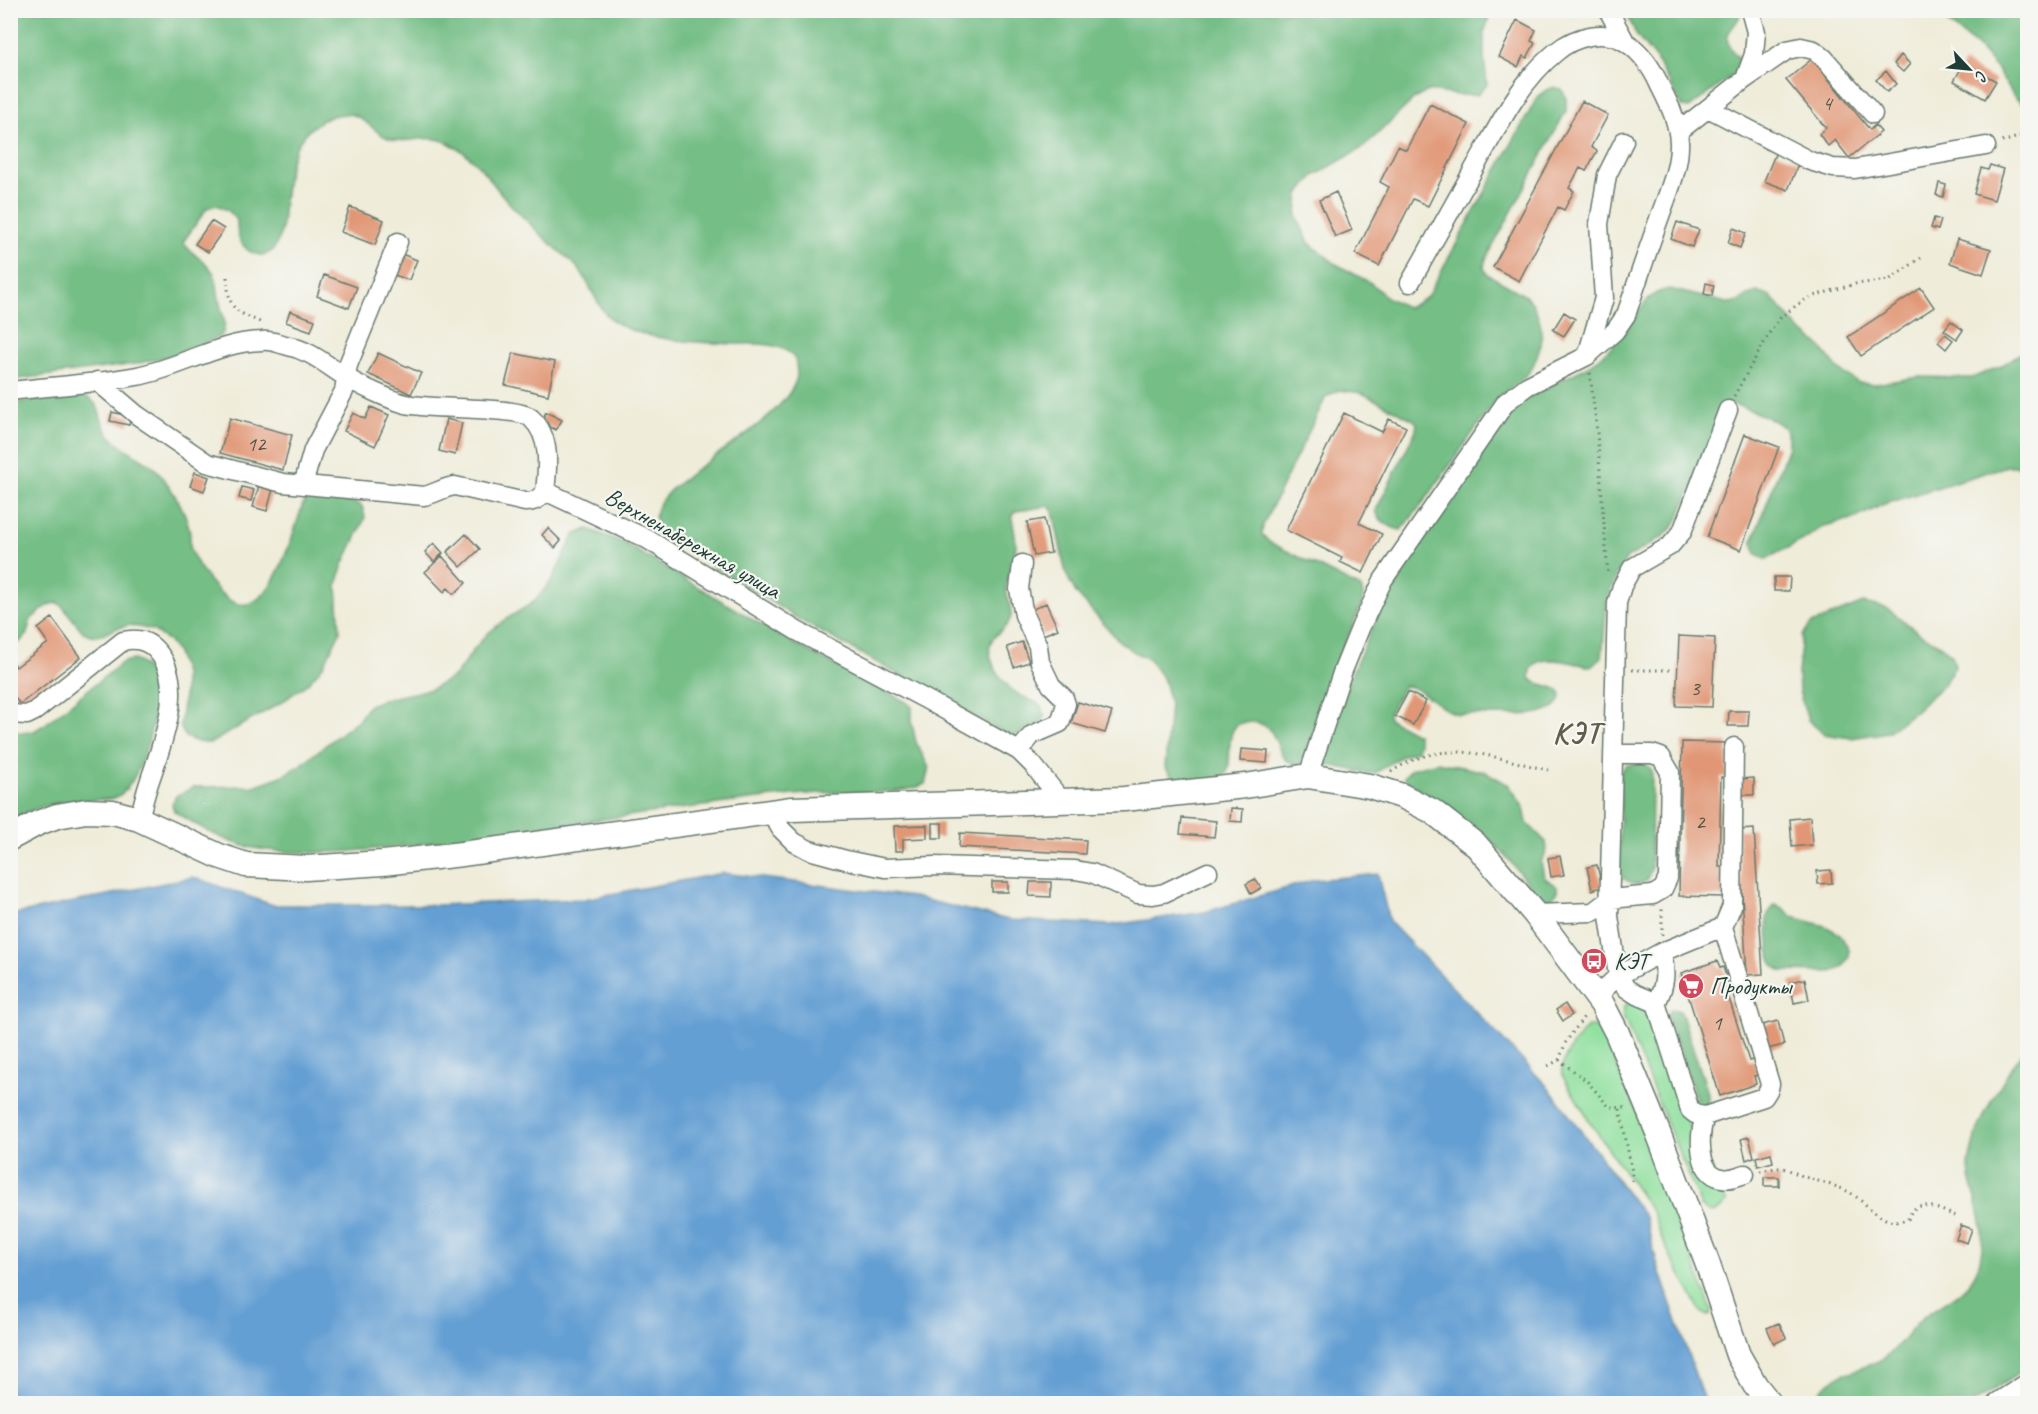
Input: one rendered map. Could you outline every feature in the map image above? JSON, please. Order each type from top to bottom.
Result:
[{"type":"main road","points":[[10,838],[57,816],[86,811],[113,812],[139,819],[211,852],[246,865],[306,868],[383,863],[462,854],[770,811],[820,807],[1124,799],[1182,794],[1308,776],[1370,786],[1402,796],[1432,811],[1477,846],[1534,914],[1610,1018],[1645,1100],[1700,1244],[1738,1354],[1755,1385],[1770,1404]]},
{"type":"main road","points":[[2001,1404],[2028,1386]]},
{"type":"street","points":[[1308,776],[1341,673],[1383,580],[1506,402],[1527,386],[1587,356],[1615,331],[1626,315],[1675,172],[1679,146],[1673,113],[1659,83],[1639,54],[1625,41],[1608,10]]},
{"type":"street","points":[[1745,79],[1754,54],[1756,32],[1750,10]]},
{"type":"street","points":[[1410,283],[1501,120],[1532,75],[1556,52],[1579,39],[1600,34],[1625,41]]},
{"type":"street","points":[[1678,132],[1745,79],[1787,50],[1800,47],[1814,50],[1824,58],[1873,114]]},
{"type":"street","points":[[1708,108],[1810,161],[1833,168],[1855,169],[1986,146]]},
{"type":"street","points":[[1587,356],[1604,298],[1599,224],[1607,175],[1624,141]]},
{"type":"street","points":[[303,485],[313,450],[344,391],[345,376],[351,356],[398,242]]},
{"type":"street","points":[[10,391],[137,376],[171,368],[224,346],[262,341],[303,349],[345,376],[399,402],[439,408],[516,411],[529,416],[538,425],[543,437],[548,467],[544,491],[540,498],[532,502],[525,502],[455,486],[447,487],[433,495],[424,496],[283,483],[207,463],[137,416],[97,381]]},
{"type":"street","points":[[1656,1003],[1626,988],[1617,976],[1609,916],[1617,603],[1622,586],[1632,568],[1670,546],[1682,532],[1728,410]]},
{"type":"street","name":"Верхненабережная улица","points":[[544,491],[647,538],[797,631],[1019,752],[1033,765],[1062,801]]},
{"type":"street","points":[[1019,752],[1032,735],[1060,723],[1066,704],[1064,698],[1051,685],[1040,662],[1038,646],[1024,615],[1019,589],[1022,564]]},
{"type":"street","points":[[10,714],[27,715],[35,711],[123,641],[131,639],[145,641],[154,648],[165,660],[171,676],[170,707],[160,753],[139,819]]},
{"type":"street","points":[[1662,952],[1666,980],[1656,1003],[1690,1110],[1695,1114],[1706,1116],[1764,1097],[1770,1084],[1723,927],[1732,906],[1734,747]]},
{"type":"street","points":[[1534,914],[1593,912],[1610,899],[1653,895],[1663,889],[1668,878],[1670,772],[1661,757],[1652,754],[1614,754]]},
{"type":"street","points":[[770,811],[781,829],[794,842],[809,850],[846,861],[885,868],[934,866],[1075,870],[1100,876],[1138,894],[1152,895],[1164,893],[1208,872]]},
{"type":"street","points":[[1596,997],[1617,976],[1662,952],[1723,927]]},
{"type":"street","points":[[1706,1116],[1700,1140],[1703,1163],[1720,1178],[1745,1174]]},
{"type":"path","points":[[1986,146],[2028,134]]},
{"type":"path","points":[[1728,410],[1740,382],[1781,317],[1810,297],[1855,284],[1889,280],[1921,258]]},
{"type":"path","points":[[227,277],[232,306],[240,313],[260,322]]},
{"type":"path","points":[[1587,356],[1598,432],[1609,586],[1617,603]]},
{"type":"path","points":[[1615,671],[1673,670]]},
{"type":"path","points":[[1370,786],[1405,762],[1434,752],[1459,751],[1548,771]]},
{"type":"path","points":[[1662,952],[1663,889]]},
{"type":"path","points":[[1548,1066],[1558,1060],[1566,1042],[1596,997]]},
{"type":"path","points":[[1558,1060],[1587,1081],[1609,1107],[1620,1109],[1645,1100]]},
{"type":"path","points":[[1620,1109],[1632,1181]]},
{"type":"path","points":[[1745,1174],[1779,1168],[1789,1170],[1848,1191],[1879,1216],[1892,1222],[1903,1222],[1908,1219],[1911,1211],[1922,1206],[1956,1216]]},
{"type":"green space","points":[[10,11],[1491,11],[1484,34],[1487,85],[1477,95],[1428,91],[1414,99],[1364,147],[1314,176],[1299,194],[1297,216],[1309,243],[1336,264],[1371,283],[1386,297],[1408,308],[1427,297],[1537,98],[1546,90],[1555,87],[1563,91],[1566,111],[1485,261],[1484,268],[1487,274],[1526,296],[1533,304],[1540,322],[1542,339],[1531,370],[1498,397],[1421,506],[1401,530],[1386,523],[1379,517],[1376,510],[1416,430],[1417,423],[1362,393],[1339,390],[1326,397],[1263,525],[1262,534],[1269,542],[1361,588],[1363,594],[1362,603],[1333,671],[1305,759],[1300,764],[1290,762],[1280,751],[1268,729],[1261,724],[1240,723],[1231,735],[1228,769],[1225,775],[1210,780],[1180,782],[1174,779],[1165,767],[1170,704],[1164,680],[1149,659],[1120,642],[1076,593],[1066,574],[1053,511],[1049,506],[1016,511],[1012,517],[1016,549],[1006,589],[1011,616],[1006,626],[994,637],[990,647],[994,666],[1003,680],[1011,689],[1038,704],[1044,711],[1045,716],[1040,724],[1012,737],[800,620],[658,531],[656,514],[663,498],[689,475],[749,432],[779,406],[796,380],[796,361],[787,351],[775,346],[705,343],[659,338],[618,324],[605,313],[576,266],[513,207],[479,166],[463,152],[444,141],[388,138],[352,115],[338,115],[322,120],[308,131],[294,152],[290,164],[280,234],[273,250],[264,255],[258,255],[244,247],[237,231],[237,220],[229,211],[217,205],[207,208],[183,242],[213,272],[224,323],[221,336],[176,354],[136,364],[11,380]]},
{"type":"green space","points":[[1625,11],[1740,11],[1737,22],[1728,36],[1731,50],[1739,59],[1737,72],[1689,108],[1683,107],[1655,58],[1637,36]]},
{"type":"green space","points":[[1926,11],[2027,11],[2027,109],[2013,95],[1997,69],[1978,47],[1940,17]]},
{"type":"green space","points":[[1670,289],[1727,303],[1738,302],[1757,292],[1770,296],[1800,330],[1819,345],[1838,369],[1859,383],[1875,384],[1919,377],[1972,378],[2001,366],[2027,349],[2027,465],[2007,466],[1884,504],[1856,518],[1824,526],[1766,559],[1755,552],[1753,540],[1788,447],[1788,435],[1781,425],[1729,403],[1676,524],[1664,536],[1627,558],[1616,576],[1607,600],[1602,657],[1593,665],[1588,666],[1553,660],[1536,663],[1532,669],[1530,678],[1533,681],[1553,687],[1560,692],[1560,700],[1554,707],[1530,714],[1458,714],[1443,708],[1418,690],[1404,686],[1388,714],[1389,719],[1417,734],[1419,743],[1417,750],[1400,757],[1375,773],[1329,765],[1325,762],[1324,757],[1350,677],[1392,585],[1511,409],[1530,396],[1597,361],[1625,332],[1646,301],[1661,291]]},
{"type":"green space","points":[[80,395],[88,398],[97,406],[104,427],[114,440],[158,471],[176,496],[185,515],[190,531],[191,550],[196,561],[223,595],[239,604],[253,602],[265,592],[285,556],[303,504],[308,499],[354,502],[362,506],[365,518],[342,567],[337,586],[340,632],[323,666],[308,683],[282,702],[211,743],[198,742],[185,737],[180,726],[184,673],[176,651],[169,642],[153,630],[129,625],[94,636],[83,632],[58,603],[50,604],[31,619],[26,636],[11,650],[11,403]]},
{"type":"green space","points":[[588,529],[622,542],[791,642],[906,702],[912,707],[912,724],[916,742],[929,768],[925,784],[900,791],[792,795],[424,843],[337,852],[280,851],[243,846],[212,833],[174,811],[172,804],[176,796],[194,787],[254,786],[284,775],[359,719],[369,705],[385,699],[432,689],[455,676],[487,634],[534,602],[552,580],[574,535]]},
{"type":"green space","points":[[1863,603],[1886,608],[1921,634],[1942,646],[1952,655],[1955,666],[1943,685],[1888,732],[1851,738],[1824,734],[1808,720],[1799,691],[1798,673],[1802,636],[1811,624]]},
{"type":"green space","points":[[134,660],[145,667],[153,679],[155,706],[142,760],[126,789],[117,797],[56,803],[37,808],[11,820],[11,731],[23,733],[34,731],[123,662]]},
{"type":"green space","points":[[1437,762],[1486,772],[1509,785],[1524,808],[1527,823],[1546,842],[1547,850],[1541,862],[1544,877],[1557,887],[1552,899],[1543,899],[1537,895],[1505,855],[1486,836],[1454,811],[1405,780],[1404,777],[1411,769]]},
{"type":"green space","points":[[1644,764],[1652,772],[1651,870],[1646,880],[1635,883],[1627,881],[1619,873],[1621,772],[1626,765]]},
{"type":"green space","points":[[1775,905],[1783,908],[1793,917],[1825,926],[1840,934],[1849,950],[1849,957],[1842,968],[1831,972],[1782,971],[1775,967],[1771,962],[1767,920],[1768,914]]},
{"type":"green space","points":[[1629,1001],[1650,1011],[1698,1157],[1712,1183],[1721,1191],[1725,1199],[1726,1202],[1722,1208],[1713,1213],[1701,1206],[1623,1016],[1624,1006]]},
{"type":"green space","points":[[1671,1009],[1680,1011],[1682,1015],[1708,1093],[1708,1101],[1704,1108],[1699,1107],[1667,1016]]},
{"type":"green space","points":[[1588,1027],[1596,1027],[1605,1039],[1647,1136],[1711,1308],[1709,1316],[1701,1312],[1675,1265],[1661,1237],[1653,1213],[1590,1122],[1562,1075],[1566,1056]]},
{"type":"green space","points":[[2027,1045],[2027,1368],[1973,1403],[1814,1403],[1819,1393],[1834,1379],[1884,1358],[1899,1345],[1922,1318],[1955,1296],[1972,1279],[1980,1260],[1982,1240],[1970,1173],[1970,1158],[1985,1113]]},
{"type":"water","points":[[723,873],[913,897],[1009,920],[1111,925],[1205,912],[1314,880],[1378,874],[1389,921],[1549,1088],[1645,1217],[1658,1267],[1705,1403],[11,1403],[11,915],[193,877],[273,905],[437,905],[584,899]]},
{"type":"building","points":[[1517,20],[1536,30],[1531,41],[1535,43],[1527,58],[1523,56],[1518,67],[1499,57]]},
{"type":"building","points":[[1901,55],[1910,64],[1903,72],[1894,64]]},
{"type":"building","points":[[1812,59],[1870,130],[1875,125],[1881,132],[1849,158],[1835,140],[1828,146],[1819,134],[1826,128],[1786,80]]},
{"type":"building","points":[[1964,63],[1996,81],[1985,99],[1954,81]]},
{"type":"building","points":[[1886,71],[1896,84],[1887,92],[1876,80]]},
{"type":"building","points":[[1582,101],[1608,115],[1591,147],[1597,151],[1586,171],[1580,168],[1569,188],[1574,191],[1564,210],[1558,207],[1519,281],[1493,267]]},
{"type":"building","points":[[1430,104],[1469,124],[1428,206],[1413,199],[1379,266],[1355,254],[1389,187],[1380,182],[1398,146],[1406,150]]},
{"type":"building","points":[[1776,152],[1799,162],[1788,190],[1764,181]]},
{"type":"building","points":[[1990,165],[2003,169],[1994,200],[1974,194],[1981,168],[1988,170]]},
{"type":"building","points":[[1939,183],[1946,185],[1943,197],[1936,195]]},
{"type":"building","points":[[1336,192],[1352,230],[1335,237],[1319,200]]},
{"type":"building","points":[[350,207],[384,220],[375,245],[341,232]]},
{"type":"building","points":[[1934,218],[1941,220],[1938,230],[1931,228]]},
{"type":"building","points":[[211,221],[224,229],[208,252],[195,244]]},
{"type":"building","points":[[1677,222],[1699,230],[1692,247],[1671,239]]},
{"type":"building","points":[[1733,228],[1746,233],[1740,248],[1728,243]]},
{"type":"building","points":[[1957,239],[1991,249],[1983,274],[1950,263]]},
{"type":"building","points":[[399,253],[417,260],[409,280],[391,274]]},
{"type":"building","points":[[324,275],[357,287],[349,308],[317,296]]},
{"type":"building","points":[[1706,283],[1714,285],[1712,296],[1704,294]]},
{"type":"building","points":[[1921,288],[1934,307],[1861,356],[1848,337]]},
{"type":"building","points":[[290,311],[315,320],[311,331],[286,322]]},
{"type":"building","points":[[1564,312],[1575,319],[1564,336],[1553,330]]},
{"type":"building","points":[[1951,321],[1963,330],[1957,339],[1944,330]]},
{"type":"building","points":[[1945,334],[1953,340],[1946,349],[1938,342]]},
{"type":"building","points":[[378,353],[421,373],[411,394],[368,374]]},
{"type":"building","points":[[513,353],[555,362],[548,395],[505,385]]},
{"type":"building","points":[[371,407],[389,415],[375,446],[344,431],[353,413],[365,419]]},
{"type":"building","points":[[112,412],[131,417],[129,425],[110,421]]},
{"type":"building","points":[[546,412],[562,420],[556,430],[541,422]]},
{"type":"building","points":[[1344,413],[1382,432],[1389,419],[1406,427],[1359,523],[1382,534],[1363,573],[1340,562],[1342,558],[1286,530]]},
{"type":"building","points":[[230,418],[292,435],[283,470],[220,453]]},
{"type":"building","points":[[446,419],[462,423],[455,455],[439,451]]},
{"type":"building","points":[[1745,434],[1779,447],[1741,550],[1707,537]]},
{"type":"building","points":[[195,472],[209,477],[204,491],[190,486]]},
{"type":"building","points":[[259,485],[273,489],[267,511],[253,507]]},
{"type":"building","points":[[242,487],[254,490],[251,501],[239,498]]},
{"type":"building","points":[[1044,519],[1051,553],[1034,556],[1027,522]]},
{"type":"building","points":[[548,528],[561,541],[555,548],[542,535]]},
{"type":"building","points":[[466,534],[480,549],[461,567],[447,552]]},
{"type":"building","points":[[434,543],[443,553],[434,562],[425,552]]},
{"type":"building","points":[[442,556],[466,583],[454,594],[448,588],[444,592],[425,572]]},
{"type":"building","points":[[1774,577],[1790,577],[1789,591],[1774,591]]},
{"type":"building","points":[[1046,603],[1058,629],[1043,635],[1031,610]]},
{"type":"building","points":[[52,618],[81,657],[20,704],[10,692],[10,660],[16,667],[48,643],[38,629]]},
{"type":"building","points":[[1679,636],[1715,638],[1712,707],[1676,706]]},
{"type":"building","points":[[1022,642],[1029,662],[1014,667],[1007,647]]},
{"type":"building","points":[[1408,692],[1426,701],[1413,725],[1395,716]]},
{"type":"building","points":[[1078,702],[1112,712],[1105,733],[1071,723]]},
{"type":"building","points":[[1729,711],[1749,711],[1748,726],[1728,726]]},
{"type":"building","points":[[1682,742],[1728,743],[1727,777],[1721,777],[1719,867],[1725,867],[1724,897],[1679,896]]},
{"type":"building","points":[[1241,749],[1268,751],[1267,763],[1240,761]]},
{"type":"building","points":[[1754,778],[1754,795],[1740,795],[1740,779]]},
{"type":"building","points":[[1231,808],[1243,809],[1242,822],[1230,821]]},
{"type":"building","points":[[1810,817],[1812,845],[1792,847],[1790,819]]},
{"type":"building","points":[[1182,818],[1216,821],[1214,837],[1180,834]]},
{"type":"building","points":[[933,823],[942,823],[942,838],[933,838]]},
{"type":"building","points":[[927,825],[927,838],[903,839],[903,851],[895,851],[894,826]]},
{"type":"building","points":[[1754,829],[1763,974],[1747,975],[1738,830]]},
{"type":"building","points":[[960,833],[1086,840],[1085,854],[959,847]]},
{"type":"building","points":[[1560,856],[1564,875],[1551,877],[1548,858]]},
{"type":"building","points":[[1597,865],[1602,887],[1592,890],[1587,867]]},
{"type":"building","points":[[1831,870],[1832,883],[1818,884],[1817,871]]},
{"type":"building","points":[[1255,879],[1261,888],[1251,894],[1246,884]]},
{"type":"building","points":[[992,882],[1008,882],[1008,892],[992,892]]},
{"type":"building","points":[[1030,882],[1051,882],[1051,897],[1029,896]]},
{"type":"building","points":[[1717,961],[1720,968],[1723,967],[1728,982],[1724,983],[1749,1061],[1753,1060],[1758,1075],[1754,1076],[1756,1084],[1720,1096],[1681,973]]},
{"type":"building","points":[[1805,979],[1809,1000],[1794,1003],[1790,982]]},
{"type":"building","points":[[1565,1004],[1572,1015],[1563,1021],[1556,1010]]},
{"type":"building","points":[[1778,1021],[1784,1045],[1767,1049],[1762,1025]]},
{"type":"building","points":[[1749,1137],[1754,1157],[1746,1160],[1741,1139]]},
{"type":"building","points":[[1771,1153],[1773,1162],[1758,1166],[1756,1157]]},
{"type":"building","points":[[1764,1177],[1779,1177],[1779,1186],[1764,1186]]},
{"type":"building","points":[[1961,1225],[1972,1229],[1967,1243],[1956,1239]]},
{"type":"building","points":[[1779,1323],[1786,1338],[1774,1344],[1767,1328]]},
{"type":"place","name":"КЭТ","points":[[1594,961]]},
{"type":"place","name":"Продукты","points":[[1691,986]]},
{"type":"district","name":"КЭТ","points":[[1577,733]]}]
